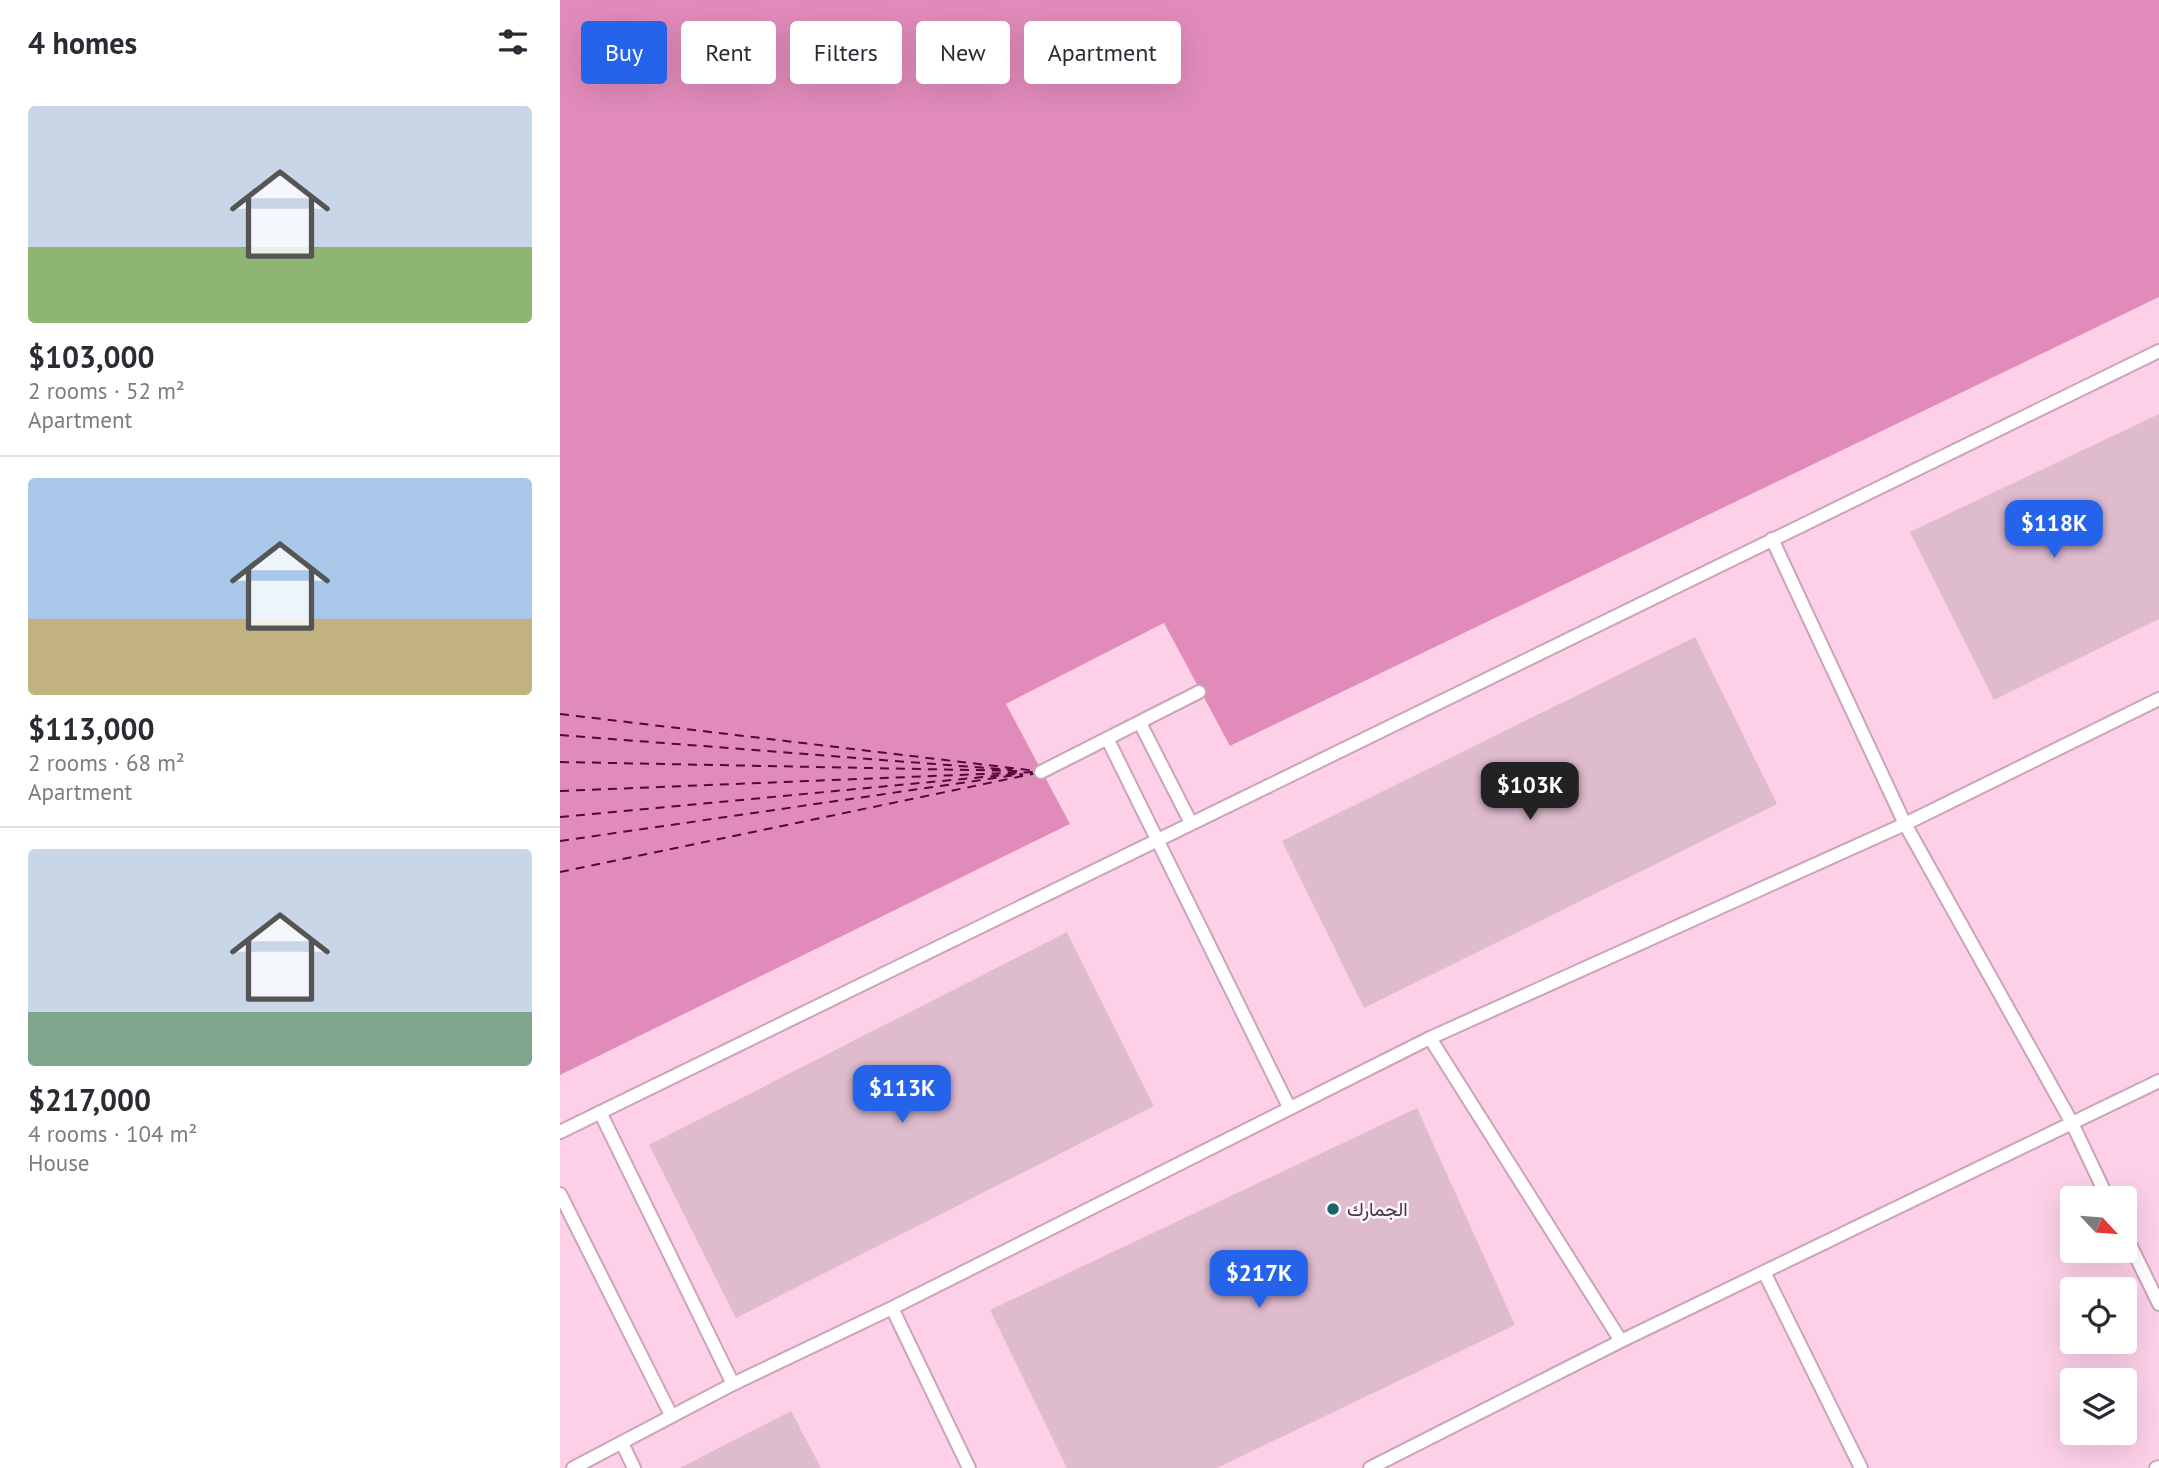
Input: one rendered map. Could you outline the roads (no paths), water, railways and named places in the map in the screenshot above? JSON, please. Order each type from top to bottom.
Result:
[{"type":"lane","points":[[560,1132],[2159,351]]},
{"type":"lane","points":[[1772,539],[1905,824],[2072,1124],[2102,1186]]},
{"type":"lane","points":[[1041,772],[1199,692]]},
{"type":"lane","points":[[573,1468],[671,1415],[892,1308],[1430,1038],[1905,824],[2159,699]]},
{"type":"lane","points":[[1140,723],[1191,823]]},
{"type":"lane","points":[[1108,740],[1289,1107]]},
{"type":"lane","points":[[1430,1038],[1621,1341]]},
{"type":"lane","points":[[1370,1468],[1621,1341],[2159,1081]]},
{"type":"lane","points":[[600,1112],[733,1384]]},
{"type":"lane","points":[[560,1194],[671,1415]]},
{"type":"lane","points":[[2137,1259],[2159,1304]]},
{"type":"lane","points":[[1765,1272],[1861,1468]]},
{"type":"lane","points":[[892,1308],[969,1468]]},
{"type":"lane","points":[[622,1443],[634,1468]]},
{"type":"place","name":"الجمارك","points":[[1333,1209]]}]
